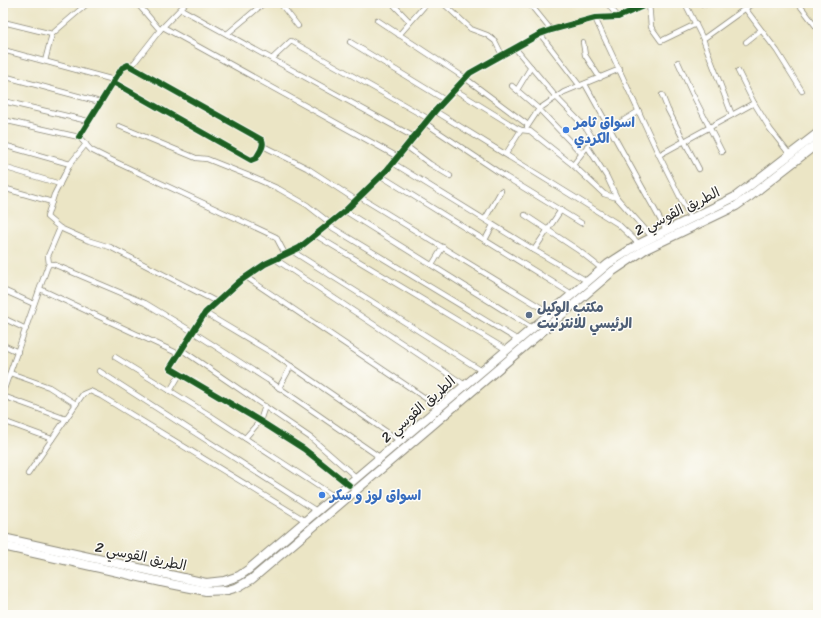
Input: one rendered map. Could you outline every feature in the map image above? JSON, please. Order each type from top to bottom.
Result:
[{"type":"highway","name":"الطريق القوسي 2","points":[[449,405],[482,371],[602,269],[652,237],[735,197],[818,133]]},
{"type":"highway","name":"الطريق القوسي 2","points":[[3,538],[206,583],[224,581],[239,576],[318,512],[400,441],[449,405],[617,267],[644,250],[736,206],[818,143]]},
{"type":"highway","name":"الطريق القوسي 2","points":[[3,546],[206,591],[228,590],[252,579],[440,411]]},
{"type":"street","points":[[45,61],[52,34],[88,3]]},
{"type":"street","points":[[137,3],[161,28],[398,157]]},
{"type":"street","points":[[131,67],[161,28],[186,3]]},
{"type":"street","points":[[227,34],[264,3]]},
{"type":"street","points":[[280,3],[298,26]]},
{"type":"street","points":[[392,3],[410,22]]},
{"type":"street","points":[[399,35],[427,3]]},
{"type":"street","points":[[443,3],[471,29],[487,35],[495,41],[502,55]]},
{"type":"street","points":[[529,3],[551,30]]},
{"type":"street","points":[[607,3],[618,17]]},
{"type":"street","points":[[349,486],[304,449],[260,421],[170,368],[205,313],[240,281],[275,259],[299,248],[345,211],[393,163],[435,111],[470,73],[540,34],[595,18],[618,17],[650,3],[651,27],[661,41],[696,24]]},
{"type":"street","points":[[685,3],[703,39],[732,115]]},
{"type":"street","points":[[741,3],[777,51],[802,91]]},
{"type":"street","points":[[703,39],[746,9],[752,3]]},
{"type":"street","points":[[798,3],[818,28]]},
{"type":"street","points":[[181,9],[414,137]]},
{"type":"street","points":[[595,18],[691,219]]},
{"type":"street","points":[[377,20],[466,78],[528,125]]},
{"type":"street","points":[[3,22],[52,34]]},
{"type":"street","points":[[746,42],[761,30]]},
{"type":"street","points":[[540,34],[580,86]]},
{"type":"street","points":[[272,59],[291,41],[429,119]]},
{"type":"street","points":[[350,42],[445,100]]},
{"type":"street","points":[[583,42],[585,55],[600,78]]},
{"type":"street","points":[[515,48],[556,97],[587,129],[593,140]]},
{"type":"street","points":[[3,50],[113,81],[251,160],[256,158],[263,146],[262,140],[128,65],[122,68],[113,81],[79,137]]},
{"type":"street","points":[[678,62],[722,152]]},
{"type":"street","points":[[517,90],[531,67]]},
{"type":"street","points":[[506,154],[539,109],[564,92],[620,69]]},
{"type":"street","points":[[738,71],[754,103],[770,129],[790,155]]},
{"type":"street","points":[[3,76],[100,102]]},
{"type":"street","points":[[585,84],[666,230]]},
{"type":"street","points":[[512,86],[539,109],[581,153]]},
{"type":"street","points":[[455,90],[485,110],[523,130],[530,131],[573,165],[604,194],[617,198]]},
{"type":"street","points":[[662,95],[668,110],[699,169]]},
{"type":"street","points":[[3,101],[88,121]]},
{"type":"street","points":[[659,154],[754,103]]},
{"type":"street","points":[[435,111],[618,224],[640,244]]},
{"type":"street","points":[[573,165],[581,153],[593,140],[639,111]]},
{"type":"street","points":[[3,120],[79,137],[91,150],[276,237],[285,254]]},
{"type":"street","points":[[425,124],[506,177],[581,223]]},
{"type":"street","points":[[119,126],[196,158],[207,159],[252,177],[307,205],[329,224],[518,340]]},
{"type":"street","points":[[86,144],[70,164],[52,202],[47,217],[60,228],[87,240],[110,247],[217,302]]},
{"type":"street","points":[[3,145],[70,164]]},
{"type":"street","points":[[263,146],[307,168],[443,247],[550,313]]},
{"type":"street","points":[[406,146],[450,176]]},
{"type":"street","points":[[588,146],[609,180],[617,198],[652,237]]},
{"type":"street","points":[[393,163],[587,281]]},
{"type":"street","points":[[3,167],[60,184]]},
{"type":"street","points":[[381,176],[572,294]]},
{"type":"street","points":[[3,188],[52,202]]},
{"type":"street","points":[[485,220],[501,191]]},
{"type":"street","points":[[534,250],[561,210]]},
{"type":"street","points":[[345,211],[532,328]]},
{"type":"street","points":[[525,215],[578,250],[602,269]]},
{"type":"street","points":[[485,240],[493,225]]},
{"type":"street","points":[[3,392],[49,264],[48,256],[60,228]]},
{"type":"street","points":[[315,235],[507,350]]},
{"type":"street","points":[[432,265],[443,247]]},
{"type":"street","points":[[292,251],[482,371]]},
{"type":"street","points":[[275,259],[466,386]]},
{"type":"street","points":[[49,264],[53,264],[145,303],[193,332],[279,388],[381,458]]},
{"type":"street","points":[[246,277],[440,411]]},
{"type":"street","points":[[40,289],[180,352],[265,406],[311,438],[357,478]]},
{"type":"street","points":[[3,290],[34,304]]},
{"type":"street","points":[[205,313],[272,353],[400,441]]},
{"type":"street","points":[[3,318],[26,329]]},
{"type":"street","points":[[3,345],[18,352]]},
{"type":"street","points":[[115,357],[245,438],[335,497]]},
{"type":"street","points":[[279,388],[291,366]]},
{"type":"street","points":[[99,371],[318,512]]},
{"type":"street","points":[[3,373],[49,387],[76,404]]},
{"type":"street","points":[[170,391],[180,374]]},
{"type":"street","points":[[28,474],[83,394],[90,391],[96,393],[306,522]]},
{"type":"street","points":[[3,396],[66,419]]},
{"type":"street","points":[[245,438],[260,421],[265,406]]},
{"type":"street","points":[[3,422],[52,440]]},
{"type":"cycle path","points":[[349,485],[304,449],[260,421],[170,368],[205,313],[240,281],[265,264],[299,248],[345,211],[387,170],[435,111],[470,73],[540,34],[595,18],[618,17],[650,3]]},
{"type":"cycle path","points":[[79,137],[122,68],[128,65],[262,140],[263,145],[256,158],[251,160],[113,82]]},
{"type":"place","name":"اسواق ثامر الكردي","points":[[566,130]]},
{"type":"place","name":"مكتب الوكيل الرئيسي للانترنيت","points":[[529,315]]},
{"type":"place","name":"اسواق لوز و سكر","points":[[322,495]]}]
